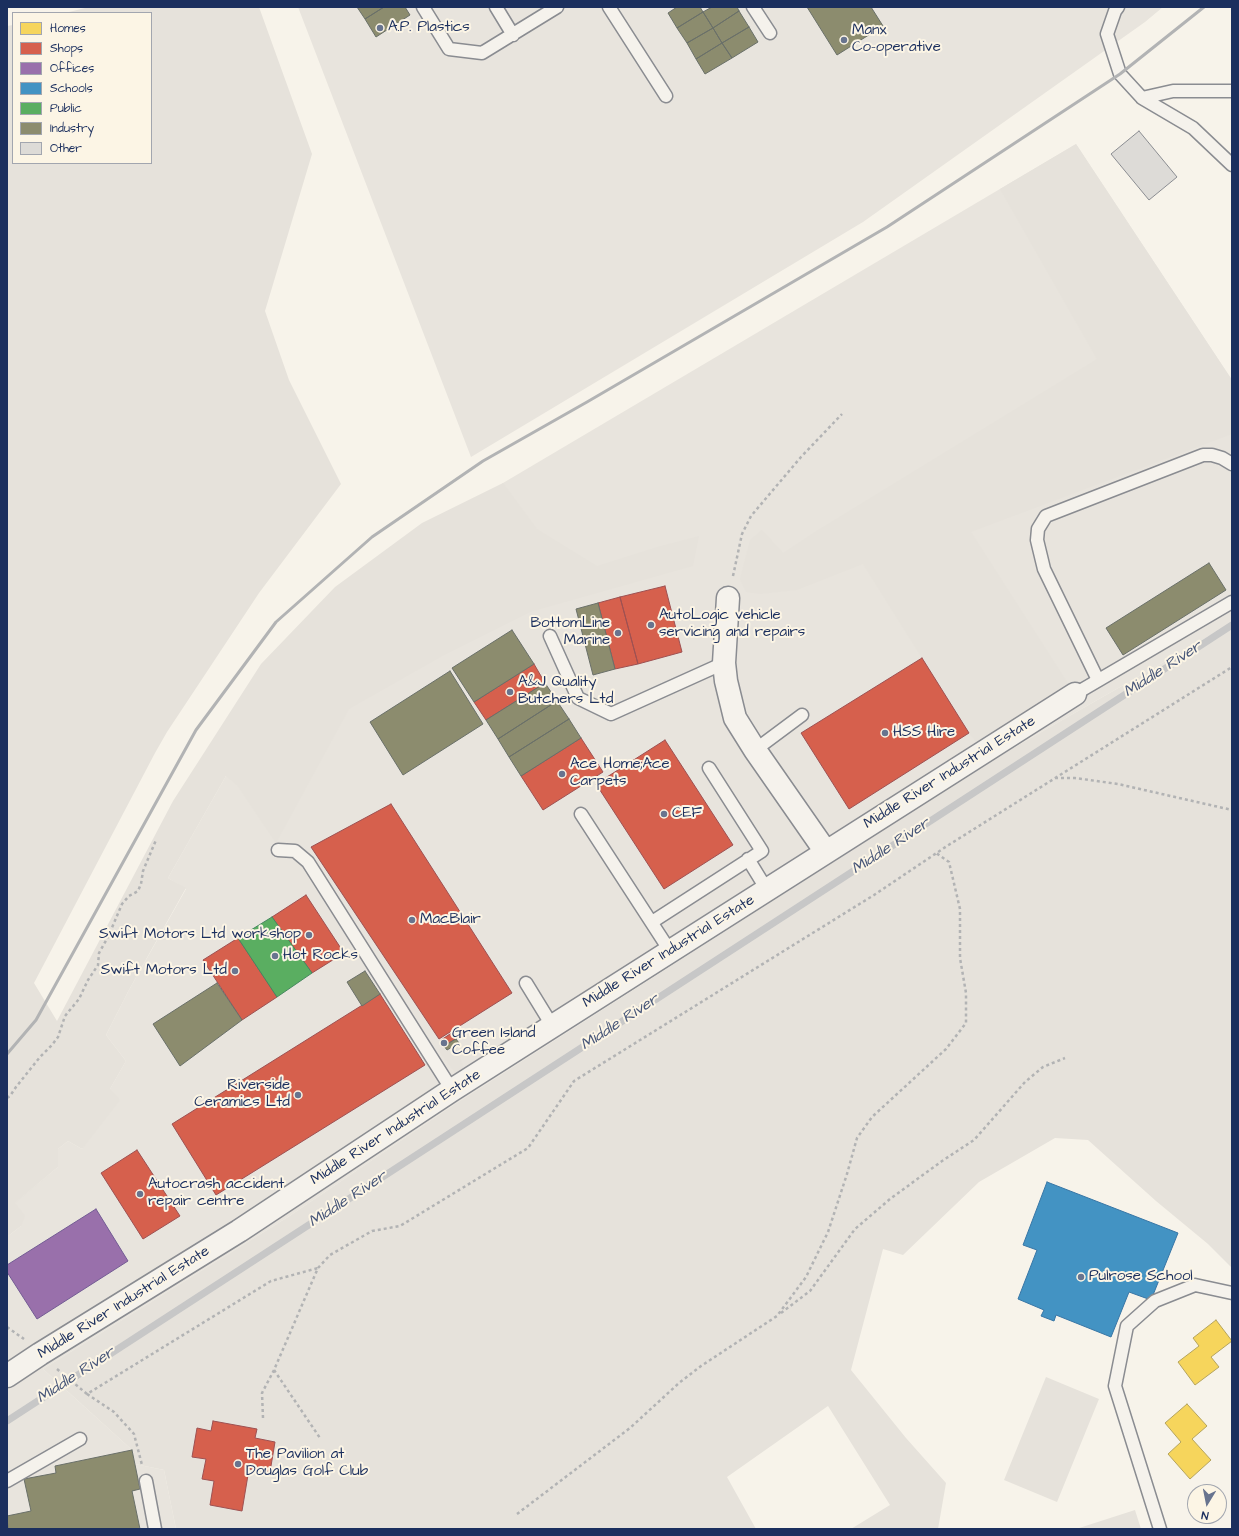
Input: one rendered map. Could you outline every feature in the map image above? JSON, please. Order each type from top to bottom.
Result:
[{"type":"street","points":[[728,598],[724,662],[726,681],[735,718],[755,750],[826,852]]},
{"type":"street","name":"Middle River Industrial Estate","points":[[7,1376],[239,1231],[452,1090],[1075,694]]},
{"type":"lane","points":[[423,7],[449,49],[482,53],[557,7]]},
{"type":"lane","points":[[496,7],[513,35]]},
{"type":"lane","points":[[609,7],[666,96]]},
{"type":"lane","points":[[753,7],[770,33]]},
{"type":"lane","points":[[1118,7],[1115,11],[1107,34],[1120,74],[1142,98],[1193,128],[1232,165]]},
{"type":"lane","points":[[1142,98],[1173,91],[1232,91]]},
{"type":"lane","points":[[1098,680],[1044,570],[1037,540],[1038,529],[1046,516],[1204,455],[1212,455],[1222,458],[1232,464]]},
{"type":"lane","points":[[1075,694],[1232,602]]},
{"type":"lane","points":[[550,636],[578,698],[611,714],[724,662]]},
{"type":"lane","points":[[755,750],[802,715]]},
{"type":"lane","points":[[652,922],[762,850],[709,768]]},
{"type":"lane","points":[[581,814],[670,951]]},
{"type":"lane","points":[[278,850],[295,851],[308,862],[452,1090]]},
{"type":"lane","points":[[748,859],[767,890]]},
{"type":"lane","points":[[526,983],[553,1026]]},
{"type":"lane","points":[[1160,1529],[1115,1386],[1127,1326],[1155,1301],[1195,1285],[1232,1293]]},
{"type":"lane","points":[[7,1481],[80,1439]]},
{"type":"lane","points":[[146,1480],[155,1529]]},
{"type":"path","points":[[728,598],[742,534],[751,516],[801,457],[842,414]]},
{"type":"path","points":[[263,1418],[262,1393],[274,1370],[318,1268],[330,1255],[372,1231],[400,1226],[528,1148],[574,1081],[874,895],[936,853],[1232,667]]},
{"type":"path","points":[[1054,778],[1075,778],[1118,784],[1232,810]]},
{"type":"path","points":[[7,1098],[58,1037],[65,1016],[79,999],[88,980],[98,965],[99,952],[108,937],[122,904],[128,896],[138,891],[141,884],[143,871],[156,840]]},
{"type":"path","points":[[777,1316],[806,1277],[828,1232],[857,1138],[872,1117],[946,1049],[966,1023],[966,993],[960,958],[960,909],[949,862],[936,853]]},
{"type":"path","points":[[517,1514],[630,1428],[696,1370],[777,1316],[810,1291],[855,1229],[896,1195],[942,1161],[974,1140],[1025,1082],[1043,1067],[1065,1058]]},
{"type":"path","points":[[88,1394],[271,1281],[318,1268]]},
{"type":"path","points":[[274,1370],[320,1438]]},
{"type":"path","points":[[60,1371],[88,1394],[114,1412],[134,1434],[146,1480]]},
{"type":"shaded area","points":[[89,7],[259,7],[312,154],[265,311],[289,380],[341,484],[259,593],[167,732],[155,753],[34,983],[57,1021],[173,801],[261,664],[335,587],[422,523],[503,483],[537,529],[597,566],[657,547],[699,536],[693,566],[530,612],[446,654],[349,709],[276,843],[237,785],[226,776],[168,878],[186,888],[129,990],[106,1035],[126,1061],[110,1089],[120,1100],[82,1149],[68,1141],[58,1149],[58,1167],[15,1203],[25,1216],[21,1226],[7,1237],[7,26],[12,25],[12,164],[152,164],[152,12],[69,12]]},
{"type":"shaded area","points":[[298,7],[1163,7],[1145,22],[863,222],[471,457]]},
{"type":"shaded area","points":[[1076,144],[1232,380],[1232,623],[994,759],[452,1106],[288,1217],[43,1369],[132,1450],[135,1464],[164,1470],[176,1529],[7,1529],[7,1237],[21,1226],[14,1203],[58,1167],[58,1149],[68,1141],[82,1149],[110,1089],[126,1061],[106,1035],[129,990],[186,889],[168,878],[226,776],[314,672],[503,483]]},
{"type":"shaded area","points":[[1076,144],[1232,380],[1232,434],[971,532],[1069,685],[978,744],[969,733],[863,564],[797,590],[761,594],[746,592],[740,579],[750,540],[762,530],[783,553],[1097,359],[1000,189]]},
{"type":"shaded area","points":[[1232,623],[1232,1268],[1208,1244],[1156,1201],[1088,1140],[1055,1138],[979,1182],[903,1255],[883,1249],[851,1370],[906,1438],[946,1483],[938,1529],[851,1529],[890,1505],[828,1406],[727,1477],[756,1529],[176,1529],[164,1470],[135,1464],[132,1450],[43,1369],[288,1217],[452,1106],[994,759]]},
{"type":"shaded area","points":[[457,1038],[460,1042],[457,1049],[464,1069],[456,1074],[438,1050]]},
{"type":"shaded area","points":[[1046,1377],[1099,1399],[1057,1502],[1004,1480]]},
{"type":"shaded area","points":[[1135,1510],[1141,1529],[1076,1529]]},
{"type":"building: Homes","points":[[1216,1320],[1232,1341],[1211,1357],[1219,1367],[1195,1385],[1178,1362],[1199,1346],[1193,1338]]},
{"type":"building: Homes","points":[[1187,1404],[1207,1426],[1192,1439],[1211,1460],[1190,1479],[1168,1454],[1181,1442],[1165,1423]]},
{"type":"building: Shops","name":"AutoLogic vehicle servicing and repairs","points":[[665,586],[682,652],[638,664],[620,597]]},
{"type":"building: Shops","name":"BottomLine Marine","points":[[620,597],[638,664],[615,669],[598,603]]},
{"type":"building: Shops","name":"HSS Hire","points":[[922,658],[969,733],[849,809],[801,733]]},
{"type":"building: Shops","name":"A&J Quality Butchers Ltd","points":[[534,664],[545,683],[486,720],[474,702]]},
{"type":"building: Shops","name":"Ace Home;Ace Carpets","points":[[581,738],[603,772],[543,810],[521,776]]},
{"type":"building: Shops","name":"CEF","points":[[665,740],[733,845],[664,889],[596,784]]},
{"type":"building: Shops","name":"MacBlair","points":[[391,804],[512,993],[439,1039],[311,847]]},
{"type":"building: Shops","name":"Swift Motors Ltd workshop","points":[[306,895],[344,953],[312,973],[272,917]]},
{"type":"building: Shops","name":"Swift Motors Ltd","points":[[238,938],[277,997],[242,1020],[203,960]]},
{"type":"building: Shops","name":"Riverside Ceramics Ltd","points":[[380,994],[425,1065],[216,1195],[172,1124]]},
{"type":"building: Shops","points":[[453,1032],[457,1038],[444,1046],[441,1040]]},
{"type":"building: Shops","name":"Autocrash accident repair centre","points":[[137,1150],[180,1216],[143,1239],[101,1173]]},
{"type":"building: Shops","name":"The Pavilion at Douglas Golf Club","points":[[213,1421],[257,1429],[255,1438],[275,1442],[270,1472],[249,1469],[242,1511],[210,1505],[214,1481],[202,1479],[206,1459],[192,1457],[197,1428],[211,1431]]},
{"type":"building: Offices","points":[[96,1209],[128,1261],[37,1319],[7,1272],[7,1265]]},
{"type":"building: Schools","name":"Pulrose School","points":[[1047,1182],[1178,1233],[1151,1300],[1129,1292],[1111,1337],[1056,1315],[1054,1321],[1041,1316],[1044,1310],[1018,1299],[1037,1250],[1023,1245]]},
{"type":"building: Public","name":"Hot Rocks","points":[[272,917],[312,973],[277,997],[238,938]]},
{"type":"building: Industry","points":[[357,7],[384,7],[365,19]]},
{"type":"building: Industry","name":"A.P. Plastics","points":[[384,7],[405,7],[410,15],[376,37],[365,19]]},
{"type":"building: Industry","points":[[677,7],[700,7],[703,12],[677,28],[668,13]]},
{"type":"building: Industry","points":[[712,7],[737,7],[739,11],[713,28],[703,12]]},
{"type":"building: Industry","name":"Manx Co-operative","points":[[807,7],[871,7],[883,26],[837,55]]},
{"type":"building: Industry","points":[[739,11],[749,27],[722,43],[713,28]]},
{"type":"building: Industry","points":[[703,12],[713,28],[687,43],[677,28]]},
{"type":"building: Industry","points":[[749,27],[758,42],[732,58],[722,43]]},
{"type":"building: Industry","points":[[713,28],[722,43],[696,59],[687,43]]},
{"type":"building: Industry","points":[[722,43],[732,58],[705,74],[696,59]]},
{"type":"building: Industry","points":[[1209,563],[1226,590],[1123,655],[1106,628]]},
{"type":"building: Industry","points":[[598,603],[615,669],[593,675],[576,609]]},
{"type":"building: Industry","points":[[512,630],[534,664],[474,702],[452,668]]},
{"type":"building: Industry","points":[[450,671],[483,724],[403,775],[370,722]]},
{"type":"building: Industry","points":[[545,683],[557,701],[498,739],[486,720]]},
{"type":"building: Industry","points":[[557,701],[569,719],[509,757],[498,739]]},
{"type":"building: Industry","points":[[569,719],[581,738],[521,776],[509,757]]},
{"type":"building: Industry","points":[[365,971],[380,994],[362,1006],[347,982]]},
{"type":"building: Industry","points":[[217,983],[242,1020],[180,1066],[153,1024]]},
{"type":"building: Industry","points":[[456,1039],[459,1043],[447,1050],[444,1046]]},
{"type":"building: Industry","points":[[132,1450],[140,1489],[132,1491],[140,1529],[8,1529],[7,1516],[31,1511],[24,1479],[56,1473],[55,1466]]},
{"type":"building: Other","points":[[1139,131],[1177,177],[1149,200],[1111,154]]},
{"type":"waterway","name":"Middle River","points":[[7,1421],[1232,625]]},
{"type":"railway","points":[[7,1054],[36,1020],[196,730],[276,622],[372,537],[483,461],[887,227],[1120,74],[1204,7]]},
{"type":"place","name":"A.P. Plastics","points":[[380,28]]},
{"type":"place","name":"Manx Co-operative","points":[[844,40]]},
{"type":"place","name":"AutoLogic vehicle servicing and repairs","points":[[651,625]]},
{"type":"place","name":"BottomLine Marine","points":[[618,633]]},
{"type":"place","name":"A&J Quality Butchers Ltd","points":[[510,692]]},
{"type":"place","name":"HSS Hire","points":[[885,733]]},
{"type":"place","name":"Ace Home;Ace Carpets","points":[[562,774]]},
{"type":"place","name":"CEF","points":[[664,814]]},
{"type":"place","name":"MacBlair","points":[[412,920]]},
{"type":"place","name":"Swift Motors Ltd workshop","points":[[309,935]]},
{"type":"place","name":"Hot Rocks","points":[[275,956]]},
{"type":"place","name":"Swift Motors Ltd","points":[[235,971]]},
{"type":"place","name":"Green Island Coffee","points":[[444,1043]]},
{"type":"place","name":"Riverside Ceramics Ltd","points":[[298,1095]]},
{"type":"place","name":"Autocrash accident repair centre","points":[[140,1194]]},
{"type":"place","name":"Pulrose School","points":[[1081,1277]]},
{"type":"place","name":"The Pavilion at Douglas Golf Club","points":[[238,1464]]}]
